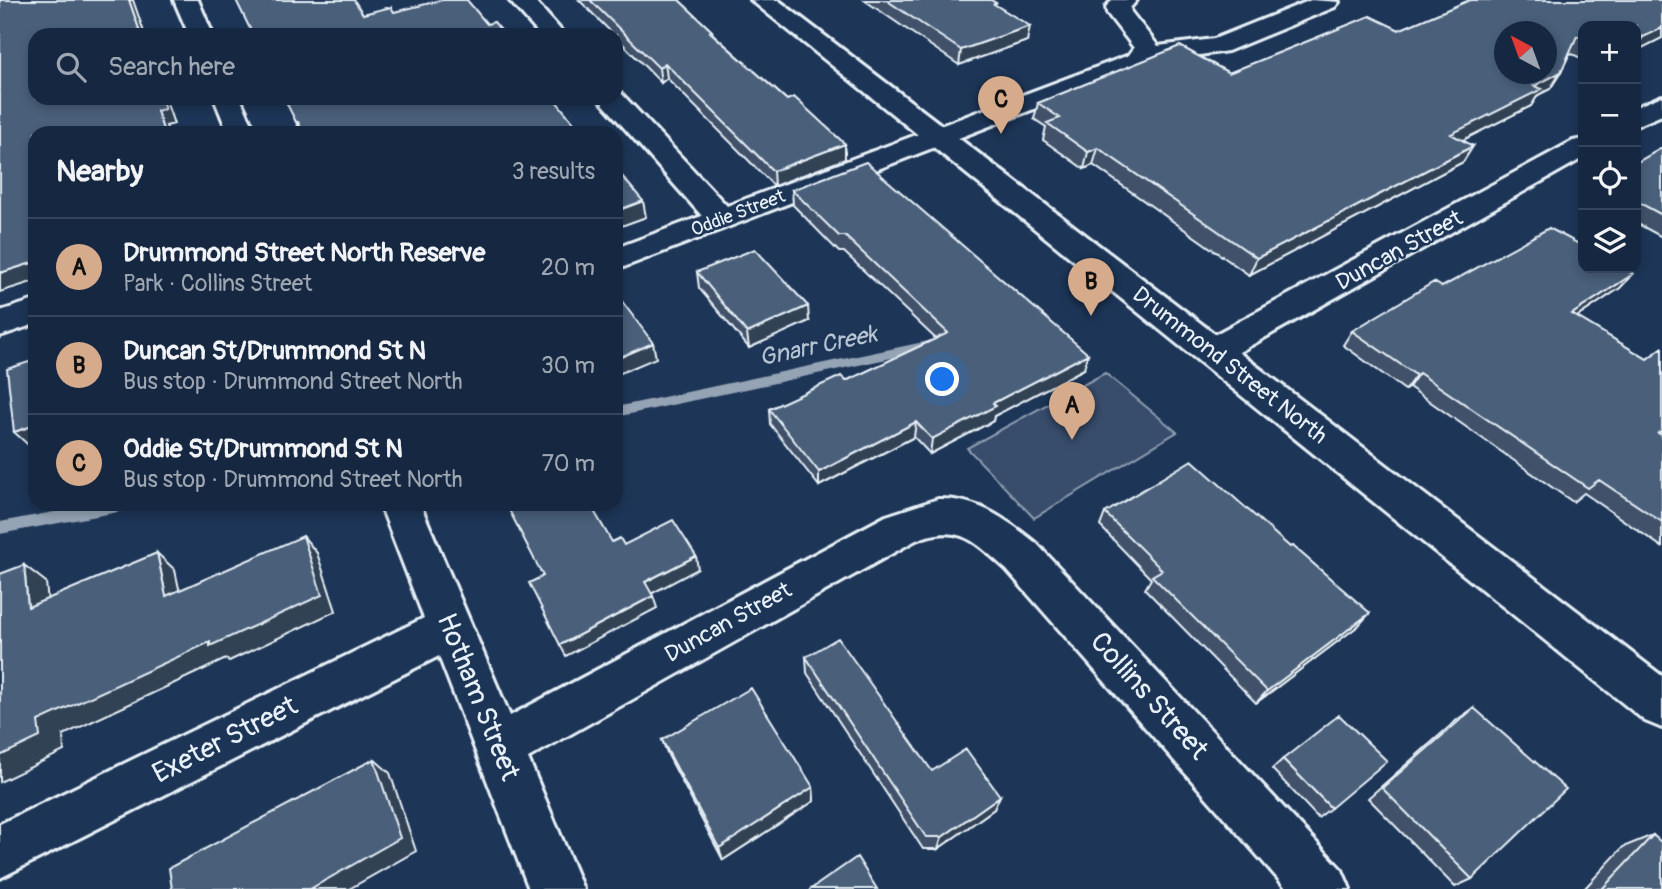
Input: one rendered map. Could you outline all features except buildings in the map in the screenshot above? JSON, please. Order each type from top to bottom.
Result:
[{"type":"street","points":[[186,0],[198,28]]},
{"type":"street","points":[[521,0],[547,28]]},
{"type":"street","name":"Drummond Street North","points":[[763,0],[1662,705]]},
{"type":"street","points":[[1125,0],[1118,7],[1119,13],[1146,49],[1142,58],[1132,63]]},
{"type":"street","name":"Oddie Street","points":[[623,257],[1132,63],[1160,53],[1219,46],[1327,2]]},
{"type":"street","points":[[1641,115],[1662,104]]},
{"type":"street","points":[[230,105],[239,126]]},
{"type":"street","points":[[617,105],[722,219]]},
{"type":"street","points":[[1641,120],[1662,130]]},
{"type":"street","name":"Duncan Street","points":[[1213,351],[1578,150]]},
{"type":"street","points":[[0,324],[28,314]]},
{"type":"street","name":"Hotham Street","points":[[403,511],[556,889]]},
{"type":"street","name":"Duncan Street","points":[[498,748],[901,528],[943,514],[964,517]]},
{"type":"street","name":"Collins Street","points":[[964,517],[991,532],[1031,566],[1323,889]]},
{"type":"street","name":"Exeter Street","points":[[0,852],[451,627]]},
{"type":"shaded area","points":[[1105,373],[1177,432],[1034,518],[967,448]]},
{"type":"waterway","name":"Gnarr Creek","points":[[623,411],[933,345]]},
{"type":"waterway","name":"Gnarr Creek","points":[[0,528],[91,511]]},
{"type":"place","name":"Oddie St/Drummond St N","points":[[1001,134]]},
{"type":"place","name":"Duncan St/Drummond St N","points":[[1091,316]]},
{"type":"place","name":"Drummond Street North Reserve","points":[[1072,440]]}]
